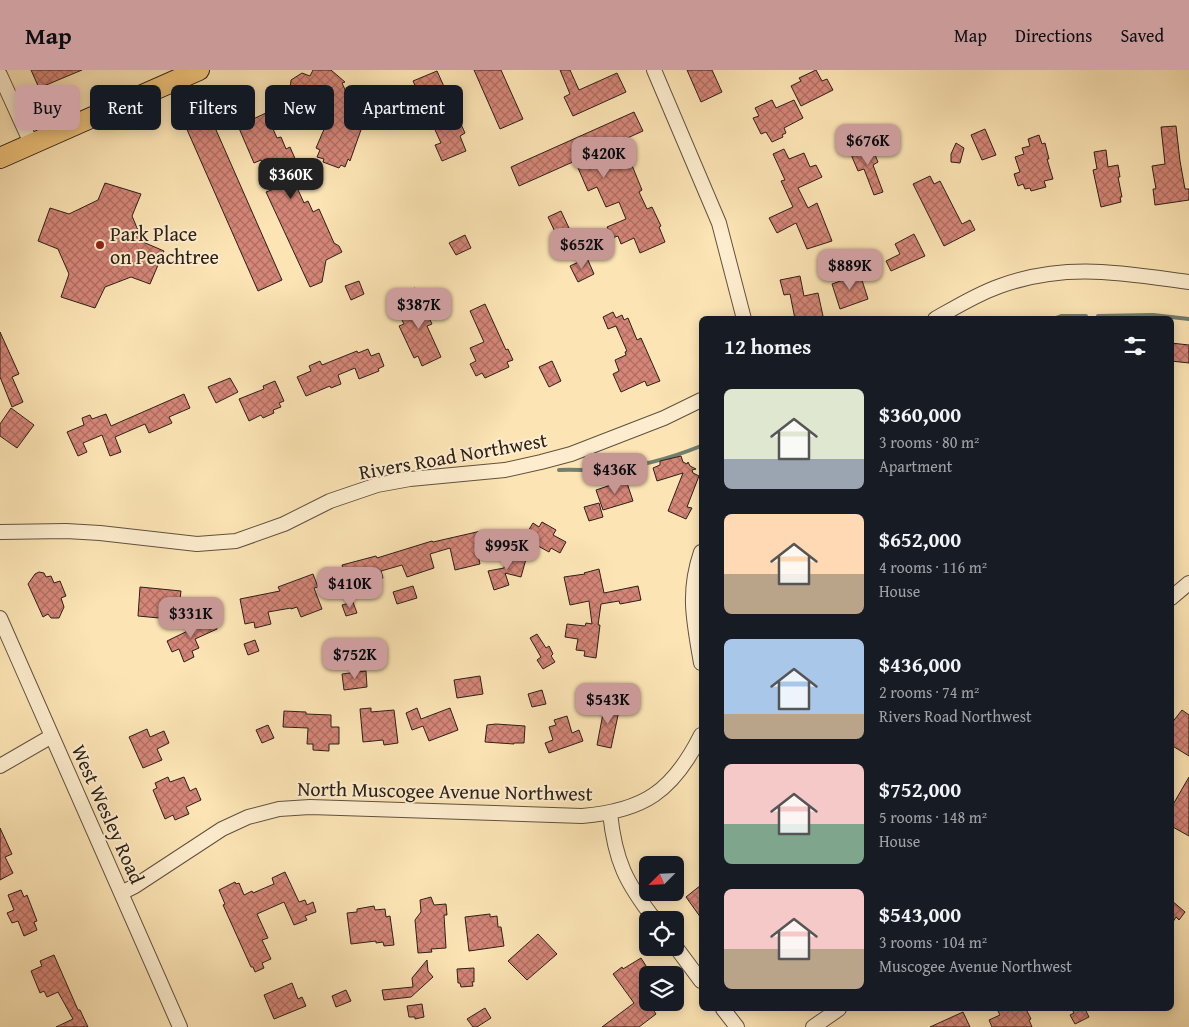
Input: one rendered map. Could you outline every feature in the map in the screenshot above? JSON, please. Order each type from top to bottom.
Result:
[{"type":"highway","points":[[0,158],[199,70]]},
{"type":"street","points":[[654,70],[719,223],[743,316]]},
{"type":"street","points":[[0,75],[31,143]]},
{"type":"street","points":[[941,316],[999,286],[1033,276],[1069,271],[1125,273],[1189,282]]},
{"type":"street","name":"Rivers Road Northwest","points":[[0,532],[100,532],[197,544],[236,541],[284,524],[330,501],[377,485],[410,479],[505,470],[571,454],[664,418],[699,401]]},
{"type":"street","points":[[699,560],[693,583],[692,598],[699,649]]},
{"type":"street","points":[[1174,596],[1189,584]]},
{"type":"street","name":"West Wesley Road","points":[[0,618],[180,1027]]},
{"type":"street","points":[[0,766],[52,736]]},
{"type":"street","name":"North Muscogee Avenue Northwest","points":[[121,893],[135,886],[222,829],[248,817],[279,809],[310,807],[582,816],[610,813],[640,804],[665,787],[690,757],[699,739]]},
{"type":"street","points":[[610,813],[616,848],[624,874],[635,894],[648,911]]},
{"type":"street","points":[[682,956],[699,978]]},
{"type":"street","points":[[725,1011],[737,1027]]},
{"type":"street","points":[[814,1027],[836,1011]]},
{"type":"building","points":[[31,70],[82,70],[46,85],[38,85]]},
{"type":"building","points":[[313,70],[331,70],[345,82],[342,83],[344,87],[344,130],[361,130],[350,161],[348,159],[345,167],[341,165],[339,168],[323,162],[324,159],[317,157],[320,150],[316,148],[324,130],[334,130],[334,85],[290,85],[291,80],[302,73],[310,76]]},
{"type":"building","points":[[474,70],[501,70],[523,119],[500,129]]},
{"type":"building","points":[[560,70],[570,70],[579,90],[617,73],[626,92],[573,116],[564,97],[570,94]]},
{"type":"building","points":[[687,70],[712,70],[722,92],[701,102]]},
{"type":"building","points":[[816,70],[822,81],[827,79],[833,90],[801,106],[791,86],[801,81],[799,78]]},
{"type":"building","points":[[437,71],[443,85],[415,85],[413,81]]},
{"type":"building","points":[[772,100],[776,108],[794,100],[803,118],[784,128],[786,133],[782,135],[783,137],[772,142],[766,132],[761,134],[753,118],[759,116],[755,108]]},
{"type":"building","points":[[634,112],[643,131],[596,152],[604,169],[629,158],[642,190],[639,192],[647,209],[652,207],[661,226],[659,227],[665,242],[640,253],[634,238],[621,244],[618,236],[612,238],[607,227],[626,219],[619,202],[606,207],[597,187],[588,191],[575,161],[519,186],[511,167]]},
{"type":"building","points":[[265,113],[265,130],[273,130],[277,138],[281,137],[286,149],[290,147],[303,177],[294,181],[304,203],[308,201],[313,212],[319,209],[334,243],[339,246],[342,252],[326,260],[322,282],[310,287],[266,192],[274,189],[261,160],[254,163],[240,130],[255,130],[255,118]]},
{"type":"building","points":[[1176,126],[1180,161],[1185,189],[1189,189],[1189,200],[1155,205],[1153,189],[1156,189],[1152,166],[1165,164],[1161,127]]},
{"type":"building","points":[[463,129],[465,133],[460,136],[466,151],[442,161],[435,145],[441,143],[435,130]]},
{"type":"building","points":[[985,129],[996,155],[982,160],[971,135]]},
{"type":"building","points":[[187,130],[216,130],[282,280],[258,291]]},
{"type":"building","points":[[1039,135],[1042,144],[1045,143],[1049,159],[1047,159],[1053,179],[1044,181],[1046,187],[1031,191],[1030,188],[1025,189],[1023,184],[1018,186],[1014,174],[1020,172],[1015,157],[1024,154],[1022,148],[1030,146],[1028,139]]},
{"type":"building","points":[[870,143],[878,162],[873,165],[883,192],[874,195],[864,169],[858,171],[850,152]]},
{"type":"building","points":[[956,143],[964,148],[960,163],[951,162],[951,154]]},
{"type":"building","points":[[784,149],[789,159],[804,153],[810,167],[816,165],[822,177],[798,188],[808,208],[817,203],[832,241],[807,249],[796,223],[777,233],[769,218],[793,207],[781,181],[785,180],[773,154]]},
{"type":"building","points":[[1106,150],[1108,167],[1118,165],[1122,197],[1120,197],[1121,202],[1101,207],[1093,170],[1097,169],[1094,152]]},
{"type":"building","points":[[930,176],[934,184],[940,181],[962,224],[970,220],[975,230],[944,246],[913,184]]},
{"type":"building","name":"Park Place on Peachtree","points":[[105,183],[141,194],[132,216],[143,242],[164,251],[150,284],[131,277],[105,287],[95,308],[61,297],[69,274],[58,249],[38,241],[50,208],[69,214],[98,200]]},
{"type":"building","points":[[561,211],[569,228],[556,234],[548,217]]},
{"type":"building","points":[[914,234],[925,256],[891,271],[886,261],[900,254],[895,244]]},
{"type":"building","points":[[465,235],[471,248],[456,255],[449,243]]},
{"type":"building","points":[[587,258],[594,274],[578,282],[570,266]]},
{"type":"building","points":[[860,274],[868,299],[840,309],[832,284]]},
{"type":"building","points":[[800,276],[804,296],[818,293],[823,316],[794,316],[790,294],[784,295],[780,280]]},
{"type":"building","points":[[359,281],[364,294],[351,300],[345,286]]},
{"type":"building","points":[[415,288],[432,324],[427,326],[441,357],[422,366],[418,356],[414,358],[399,326],[404,324],[401,318],[411,314],[402,294]]},
{"type":"building","points":[[485,304],[506,350],[508,349],[513,360],[507,362],[509,367],[485,378],[482,373],[476,376],[470,364],[476,361],[470,348],[484,342],[470,311]]},
{"type":"building","points":[[613,312],[616,318],[622,315],[624,320],[628,318],[637,340],[641,338],[660,381],[647,386],[645,381],[621,392],[613,374],[619,371],[615,360],[626,355],[625,352],[627,351],[616,326],[608,329],[603,317]]},
{"type":"building","points":[[0,332],[19,374],[12,377],[23,402],[12,407],[0,377]]},
{"type":"building","points":[[1174,343],[1189,345],[1189,363],[1174,361]]},
{"type":"building","points":[[368,349],[371,356],[379,353],[384,366],[378,369],[379,371],[359,379],[355,368],[338,375],[341,384],[331,388],[330,386],[306,396],[297,377],[311,371],[309,366],[320,361],[322,365],[357,351],[358,353]]},
{"type":"building","points":[[552,361],[561,381],[549,387],[539,367]]},
{"type":"building","points":[[230,378],[238,392],[216,403],[208,387]]},
{"type":"building","points":[[275,381],[284,401],[279,403],[281,407],[273,410],[274,413],[263,418],[261,415],[249,421],[239,399],[264,389],[263,386]]},
{"type":"building","points":[[184,394],[190,408],[169,417],[172,423],[149,433],[145,424],[115,437],[121,452],[110,456],[102,435],[83,443],[87,452],[78,456],[67,432],[84,425],[82,418],[90,415],[92,419],[106,414],[111,426]]},
{"type":"building","points":[[11,408],[34,425],[17,448],[0,436],[0,424]]},
{"type":"building","points":[[681,456],[683,462],[687,464],[688,462],[690,466],[696,469],[692,470],[693,473],[699,476],[687,507],[692,508],[686,519],[668,511],[683,473],[657,481],[653,468],[660,465],[660,461]]},
{"type":"building","points":[[626,480],[633,501],[603,510],[596,490]]},
{"type":"building","points":[[599,503],[603,517],[589,521],[584,507]]},
{"type":"building","points":[[542,522],[556,530],[553,535],[566,542],[560,553],[551,548],[549,552],[529,541],[530,539],[525,536],[533,523],[539,527]]},
{"type":"building","points":[[481,531],[483,540],[475,542],[480,564],[455,570],[450,548],[430,554],[434,568],[407,577],[402,565],[381,571],[383,578],[348,588],[342,565],[376,556],[377,558],[432,541]]},
{"type":"building","points":[[507,554],[526,559],[521,577],[505,573],[509,585],[494,590],[488,571],[504,568]]},
{"type":"building","points":[[599,569],[604,593],[638,586],[641,600],[620,604],[619,601],[601,604],[596,658],[584,656],[585,651],[576,650],[578,639],[565,637],[567,624],[585,626],[586,623],[592,624],[589,601],[570,605],[564,577],[585,574]]},
{"type":"building","points":[[39,572],[44,573],[46,577],[51,576],[54,583],[60,581],[66,596],[61,598],[64,607],[59,618],[51,618],[48,614],[43,617],[28,584],[35,574]]},
{"type":"building","points":[[313,574],[318,587],[314,588],[322,609],[301,617],[297,607],[268,612],[271,624],[255,628],[254,622],[245,624],[240,599],[280,591],[278,587]]},
{"type":"building","points":[[413,586],[417,598],[397,604],[393,592]]},
{"type":"building","points":[[140,587],[181,591],[179,607],[168,606],[167,609],[160,608],[159,618],[138,616]]},
{"type":"building","points":[[353,602],[357,613],[346,616],[342,605]]},
{"type":"building","points":[[212,616],[217,629],[195,639],[199,648],[192,651],[194,657],[184,662],[179,649],[172,652],[167,641],[202,624],[201,621]]},
{"type":"building","points":[[537,634],[546,648],[549,646],[553,654],[551,656],[555,662],[543,669],[537,660],[541,657],[530,638]]},
{"type":"building","points":[[255,640],[259,651],[248,655],[244,644]]},
{"type":"building","points":[[366,671],[367,687],[344,690],[342,674]]},
{"type":"building","points":[[480,676],[483,694],[457,698],[454,680]]},
{"type":"building","points":[[542,690],[546,704],[532,707],[528,694]]},
{"type":"building","points":[[605,703],[620,706],[611,748],[597,745]]},
{"type":"building","points":[[371,708],[371,712],[394,710],[398,743],[384,745],[383,740],[363,742],[360,709]]},
{"type":"building","points":[[417,708],[421,719],[450,708],[458,730],[429,741],[423,726],[412,730],[406,713]]},
{"type":"building","points":[[1182,710],[1189,715],[1189,756],[1174,747],[1174,720]]},
{"type":"building","points":[[284,711],[331,715],[331,727],[339,727],[339,744],[329,744],[329,751],[313,750],[313,744],[307,744],[308,728],[283,727]]},
{"type":"building","points":[[567,716],[572,733],[579,730],[583,741],[549,753],[545,743],[553,740],[549,727],[556,725],[554,720]]},
{"type":"building","points":[[268,725],[274,738],[262,743],[256,730]]},
{"type":"building","points":[[487,725],[525,726],[524,743],[485,742]]},
{"type":"building","points":[[147,729],[150,737],[164,731],[169,743],[157,749],[162,760],[143,768],[129,737]]},
{"type":"building","points":[[168,777],[170,782],[184,777],[190,791],[196,788],[201,800],[186,807],[189,814],[175,820],[173,815],[165,819],[153,790],[157,788],[155,783]]},
{"type":"building","points":[[1189,777],[1189,836],[1174,828],[1174,803]]},
{"type":"building","points":[[0,828],[12,854],[5,857],[13,873],[0,880]]},
{"type":"building","points":[[285,872],[299,902],[305,900],[307,905],[313,902],[316,912],[305,916],[307,920],[294,925],[284,902],[257,914],[268,938],[262,940],[271,959],[262,963],[264,968],[255,972],[223,905],[225,904],[219,890],[235,882],[236,884],[239,883],[244,895],[252,891],[253,893],[274,884],[272,878]]},
{"type":"building","points":[[699,887],[699,915],[686,897]]},
{"type":"building","points":[[21,890],[24,897],[27,895],[37,921],[34,922],[37,930],[24,936],[18,921],[12,923],[7,913],[14,910],[8,895]]},
{"type":"building","points":[[431,897],[434,905],[446,904],[447,915],[444,915],[446,948],[431,949],[432,952],[418,953],[415,920],[421,912],[420,900]]},
{"type":"building","points":[[1174,903],[1185,912],[1179,920],[1176,917],[1174,920]]},
{"type":"building","points":[[374,906],[375,910],[385,909],[386,917],[390,916],[394,945],[384,946],[383,942],[376,943],[376,941],[351,944],[347,913],[357,912],[357,909]]},
{"type":"building","points":[[490,914],[490,917],[497,916],[498,927],[501,927],[504,946],[469,951],[465,917]]},
{"type":"building","points":[[538,934],[557,954],[527,980],[508,961]]},
{"type":"building","points":[[54,955],[78,1010],[80,1010],[88,1027],[56,1027],[73,1019],[58,992],[47,997],[44,991],[40,993],[31,971],[42,966],[40,961]]},
{"type":"building","points":[[641,958],[646,966],[639,966],[639,1011],[654,1011],[656,1014],[639,1027],[602,1027],[634,1003],[613,974],[622,967],[623,969]]},
{"type":"building","points":[[427,960],[428,971],[433,977],[411,997],[384,1000],[382,990],[413,987],[412,978]]},
{"type":"building","points":[[474,968],[473,986],[461,987],[460,983],[458,983],[457,969]]},
{"type":"building","points":[[292,983],[298,999],[302,997],[306,1006],[274,1019],[264,995]]},
{"type":"building","points":[[346,990],[351,1001],[336,1007],[332,996]]},
{"type":"building","points":[[422,1004],[424,1017],[415,1019],[415,1017],[409,1017],[407,1006]]},
{"type":"building","points":[[485,1008],[491,1018],[477,1027],[473,1027],[467,1019]]},
{"type":"building","points":[[998,1011],[1027,1011],[1032,1027],[992,1027],[989,1020],[1000,1015]]},
{"type":"building","points":[[1073,1011],[1086,1011],[1089,1017],[1075,1024],[1070,1015],[1074,1013]]},
{"type":"building","points":[[963,1012],[970,1027],[930,1027]]},
{"type":"waterway","points":[[1061,316],[1086,316]]},
{"type":"waterway","points":[[1098,316],[1162,316]]},
{"type":"waterway","points":[[1174,317],[1189,319]]},
{"type":"waterway","points":[[559,470],[606,470],[631,467],[699,447]]},
{"type":"place","name":"Park Place on Peachtree","points":[[100,245]]}]
